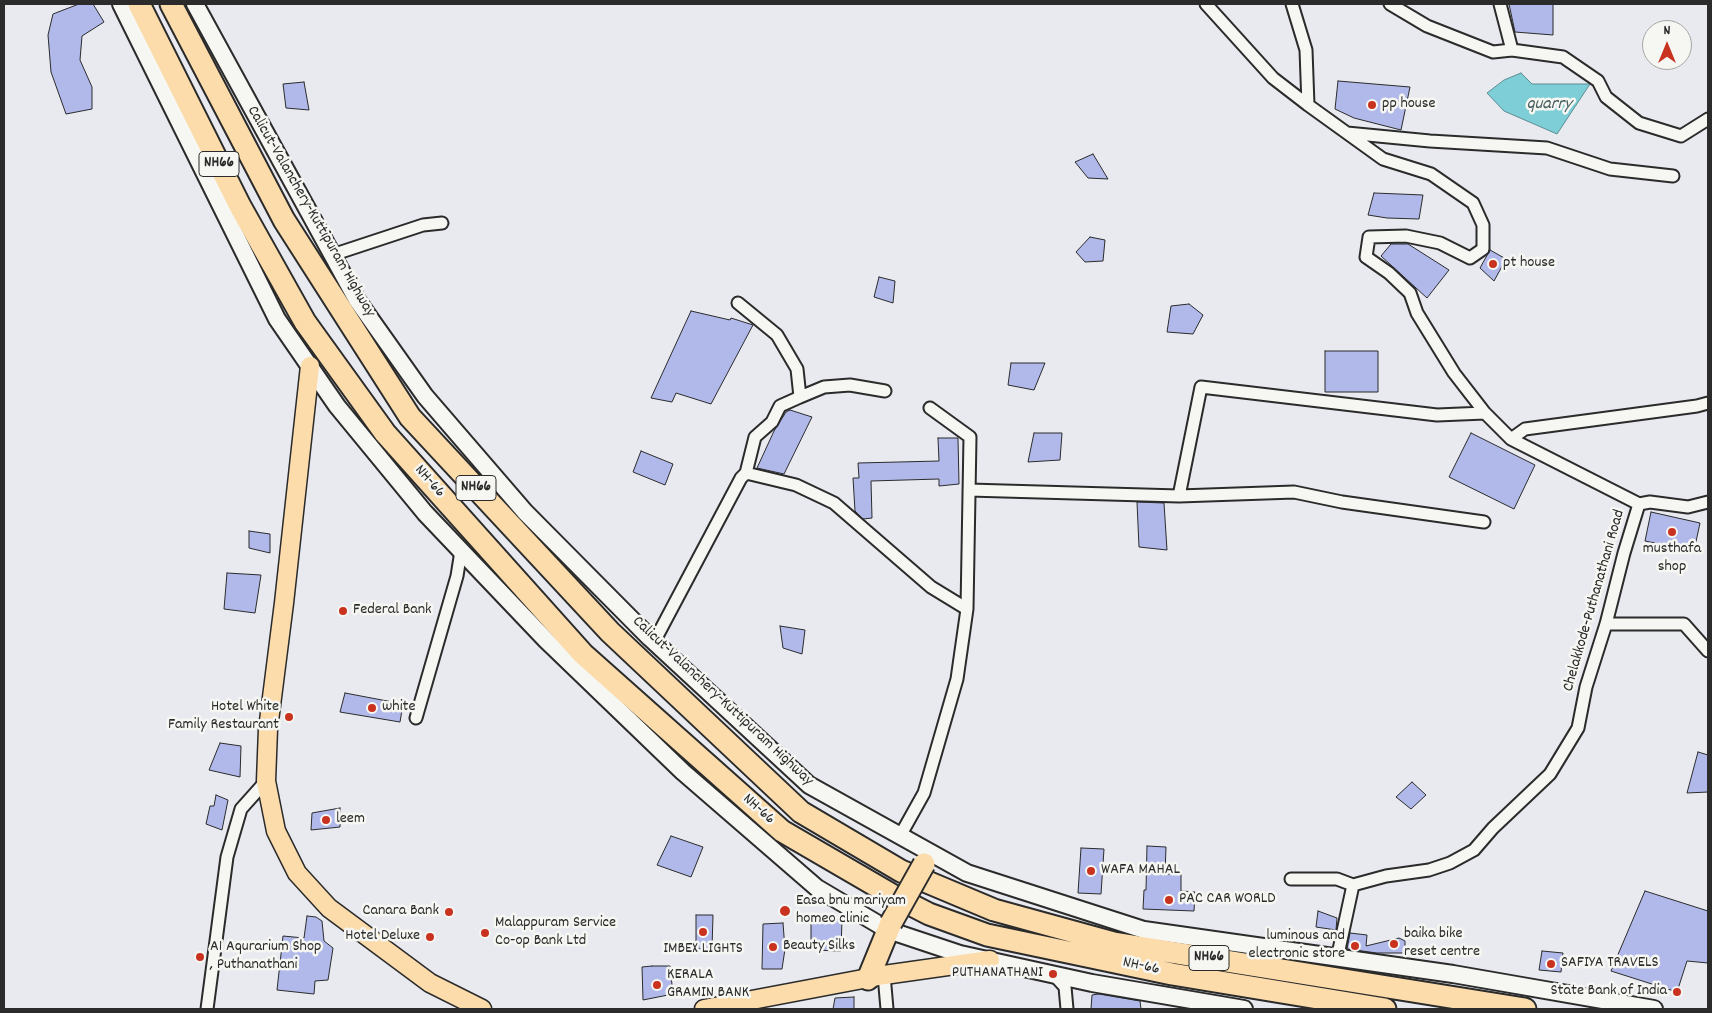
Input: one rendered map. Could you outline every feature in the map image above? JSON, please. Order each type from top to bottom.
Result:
[{"type":"highway","name":"NH-66","points":[[139,4],[240,206],[305,322],[385,433],[583,654],[782,831],[892,895],[929,914],[987,935],[1172,974],[1385,1009]]},
{"type":"highway","name":"Calicut-Valanchery-Kuttipuram Highway","points":[[172,4],[284,220],[410,417],[610,632],[801,812],[901,871]]},
{"type":"highway","points":[[876,977],[890,926],[928,858]]},
{"type":"highway","name":"NH66","points":[[901,871],[994,910],[1114,943],[1525,1009]]},
{"type":"main road","points":[[310,366],[268,729],[266,781],[276,831],[298,873],[329,908],[430,983],[482,1009]]},
{"type":"main road","points":[[704,1009],[764,1004],[876,977],[990,960]]},
{"type":"street","name":"NH66","points":[[122,4],[277,319],[343,414],[425,513],[461,551],[546,640],[683,772],[817,888],[890,926],[960,954],[1052,974],[1244,1009]]},
{"type":"street","name":"Calicut-Valanchery-Kuttipuram Highway","points":[[195,4],[357,300],[425,396],[525,512],[654,642],[809,785],[900,836],[928,858],[1144,930],[1337,960],[1454,974],[1654,1009]]},
{"type":"street","name":"Chelakkode-Puthanathani Road","points":[[1206,4],[1273,78],[1345,133],[1383,159],[1431,174],[1472,202],[1483,224],[1483,249],[1470,258],[1440,243],[1406,236],[1369,238],[1366,257],[1390,273],[1410,293],[1417,313],[1454,373],[1485,413],[1511,439],[1639,504],[1606,624],[1586,687],[1578,728],[1550,774],[1493,828],[1474,850],[1450,863],[1429,870],[1386,876],[1353,885]]},
{"type":"street","points":[[1292,4],[1306,50],[1308,105]]},
{"type":"street","points":[[1390,4],[1427,26],[1493,52],[1512,50],[1563,57],[1598,81],[1606,96],[1639,123],[1681,136],[1708,119]]},
{"type":"street","points":[[1500,4],[1512,50]]},
{"type":"street","points":[[1345,133],[1430,142],[1547,148],[1610,169],[1673,176]]},
{"type":"street","points":[[332,255],[423,224],[442,223]]},
{"type":"street","points":[[738,303],[777,335],[797,369],[800,397]]},
{"type":"street","points":[[654,642],[741,478],[746,473],[755,437],[772,422],[780,406],[824,388],[850,386],[884,391]]},
{"type":"street","points":[[1179,496],[1201,387],[1437,415],[1485,413]]},
{"type":"street","points":[[1511,439],[1525,429],[1680,409],[1708,403]]},
{"type":"street","points":[[900,836],[924,793],[957,679],[967,609],[970,436],[930,408]]},
{"type":"street","points":[[746,473],[796,485],[834,504],[931,587],[967,609]]},
{"type":"street","points":[[969,490],[1179,496],[1294,492],[1342,502],[1484,522]]},
{"type":"street","points":[[1639,504],[1650,502],[1688,507],[1708,502]]},
{"type":"street","points":[[416,718],[457,576],[461,551]]},
{"type":"street","points":[[1606,624],[1684,624],[1708,651]]},
{"type":"street","points":[[207,1009],[228,857],[241,809],[266,781]]},
{"type":"street","points":[[1290,879],[1337,879],[1353,885],[1337,960]]},
{"type":"street","points":[[1052,974],[1065,987],[1067,1009]]},
{"type":"street","points":[[876,977],[887,1009]]},
{"type":"water","name":"quarry","points":[[1521,73],[1532,84],[1590,84],[1557,134],[1504,111],[1487,93],[1504,80]]},
{"type":"building","points":[[79,4],[93,4],[104,22],[82,36],[80,60],[92,87],[92,109],[66,114],[51,72],[48,35],[53,14]]},
{"type":"building","points":[[1509,4],[1553,4],[1553,35],[1515,32]]},
{"type":"building","name":"pp house","points":[[1338,81],[1410,87],[1401,130],[1354,118],[1335,109]]},
{"type":"building","points":[[304,82],[309,110],[286,108],[283,84]]},
{"type":"building","points":[[1093,154],[1108,179],[1088,178],[1075,162]]},
{"type":"building","points":[[1374,193],[1423,195],[1419,219],[1387,218],[1368,215]]},
{"type":"building","points":[[1090,237],[1105,240],[1103,261],[1085,262],[1076,252]]},
{"type":"building","points":[[1391,244],[1408,244],[1449,270],[1427,298],[1381,256]]},
{"type":"building","name":"pt house","points":[[1490,250],[1506,259],[1494,281],[1480,268]]},
{"type":"building","points":[[879,277],[895,281],[893,303],[874,297]]},
{"type":"building","points":[[1189,304],[1203,315],[1193,334],[1167,332],[1171,306]]},
{"type":"building","points":[[691,311],[730,320],[731,318],[753,325],[711,404],[676,393],[672,402],[651,398]]},
{"type":"building","points":[[1325,351],[1378,351],[1378,392],[1325,392]]},
{"type":"building","points":[[1011,363],[1045,363],[1034,390],[1008,385]]},
{"type":"building","points":[[790,410],[812,417],[784,474],[757,468],[774,431],[786,412]]},
{"type":"building","points":[[1034,433],[1062,433],[1060,460],[1028,462]]},
{"type":"building","points":[[1471,433],[1535,465],[1514,509],[1449,477]]},
{"type":"building","points":[[938,438],[958,438],[959,484],[939,486],[939,479],[871,481],[872,518],[863,519],[855,511],[853,478],[859,478],[858,463],[939,461]]},
{"type":"building","points":[[641,451],[673,464],[665,485],[633,472]]},
{"type":"building","points":[[1137,502],[1164,503],[1167,550],[1139,547]]},
{"type":"building","name":"musthafa shop","points":[[1651,512],[1700,523],[1694,551],[1645,541]]},
{"type":"building","points":[[249,531],[270,534],[270,553],[249,548]]},
{"type":"building","points":[[227,573],[261,575],[255,613],[224,609]]},
{"type":"building","points":[[780,626],[805,630],[802,654],[783,648]]},
{"type":"building","name":"white","points":[[345,693],[403,704],[400,722],[340,712]]},
{"type":"building","points":[[220,743],[241,746],[240,777],[209,770]]},
{"type":"building","points":[[1698,752],[1708,755],[1708,792],[1687,793]]},
{"type":"building","points":[[1412,782],[1426,795],[1411,809],[1396,797]]},
{"type":"building","points":[[216,795],[228,800],[222,830],[206,824],[210,806],[214,806]]},
{"type":"building","name":"leem","points":[[340,808],[340,827],[311,830],[312,813]]},
{"type":"building","points":[[671,836],[703,847],[691,877],[657,865]]},
{"type":"building","points":[[1147,846],[1166,847],[1165,874],[1181,874],[1181,891],[1195,892],[1194,911],[1143,909],[1144,890],[1146,890]]},
{"type":"building","name":"WAFA MAHAL","points":[[1081,848],[1104,849],[1101,894],[1078,893]]},
{"type":"building","points":[[1645,891],[1708,911],[1708,963],[1687,961],[1677,992],[1611,971]]},
{"type":"building","points":[[1318,911],[1337,918],[1336,930],[1316,927]]},
{"type":"building","name":"IMBEX LIGHTS","points":[[696,915],[713,915],[712,948],[696,949]]},
{"type":"building","points":[[307,916],[316,917],[322,921],[324,941],[333,948],[328,980],[315,981],[314,994],[277,990],[283,936],[304,938]]},
{"type":"building","points":[[811,918],[842,919],[841,951],[811,950]]},
{"type":"building","name":"Beauty Silks","points":[[783,923],[785,949],[782,969],[762,969],[763,924]]},
{"type":"building","points":[[1350,933],[1367,935],[1366,946],[1399,938],[1405,941],[1405,953],[1377,953],[1347,949]]},
{"type":"building","name":"SAFIYA TRAVELS","points":[[1542,951],[1563,953],[1561,972],[1539,970]]},
{"type":"building","name":"KERALA GRAMIN BANK","points":[[670,966],[673,994],[643,1000],[642,967]]},
{"type":"building","points":[[1099,994],[1140,1001],[1141,1009],[1091,1009],[1092,995]]},
{"type":"building","points":[[854,997],[854,1009],[833,1009],[835,998]]},
{"type":"place","name":"pp house","points":[[1372,105]]},
{"type":"place","name":"pt house","points":[[1493,264]]},
{"type":"place","name":"musthafa shop","points":[[1672,532]]},
{"type":"place","name":"Federal Bank","points":[[343,611]]},
{"type":"place","name":"white","points":[[372,708]]},
{"type":"place","name":"Hotel White Family Restaurant","points":[[289,717]]},
{"type":"place","name":"leem","points":[[326,820]]},
{"type":"place","name":"WAFA MAHAL","points":[[1091,871]]},
{"type":"place","name":"PAC CAR WORLD","points":[[1169,900]]},
{"type":"place","name":"Easa bnu mariyam homeo clinic","points":[[785,911]]},
{"type":"place","name":"Canara Bank","points":[[449,912]]},
{"type":"place","name":"IMBEX LIGHTS","points":[[703,932]]},
{"type":"place","name":"Malappuram Service Co-op Bank Ltd","points":[[485,933]]},
{"type":"place","name":"Hotel Deluxe","points":[[430,937]]},
{"type":"place","name":"baika bike reset centre","points":[[1394,944]]},
{"type":"place","name":"luminous and electronic store","points":[[1355,946]]},
{"type":"place","name":"Beauty Silks","points":[[773,947]]},
{"type":"place","name":"A1 Aqurarium Shop , Puthanathani","points":[[200,957]]},
{"type":"place","name":"SAFIYA TRAVELS","points":[[1551,964]]},
{"type":"place","name":"PUTHANATHANI","points":[[1053,974]]},
{"type":"place","name":"KERALA GRAMIN BANK","points":[[657,985]]},
{"type":"place","name":"State Bank of India","points":[[1677,992]]}]
